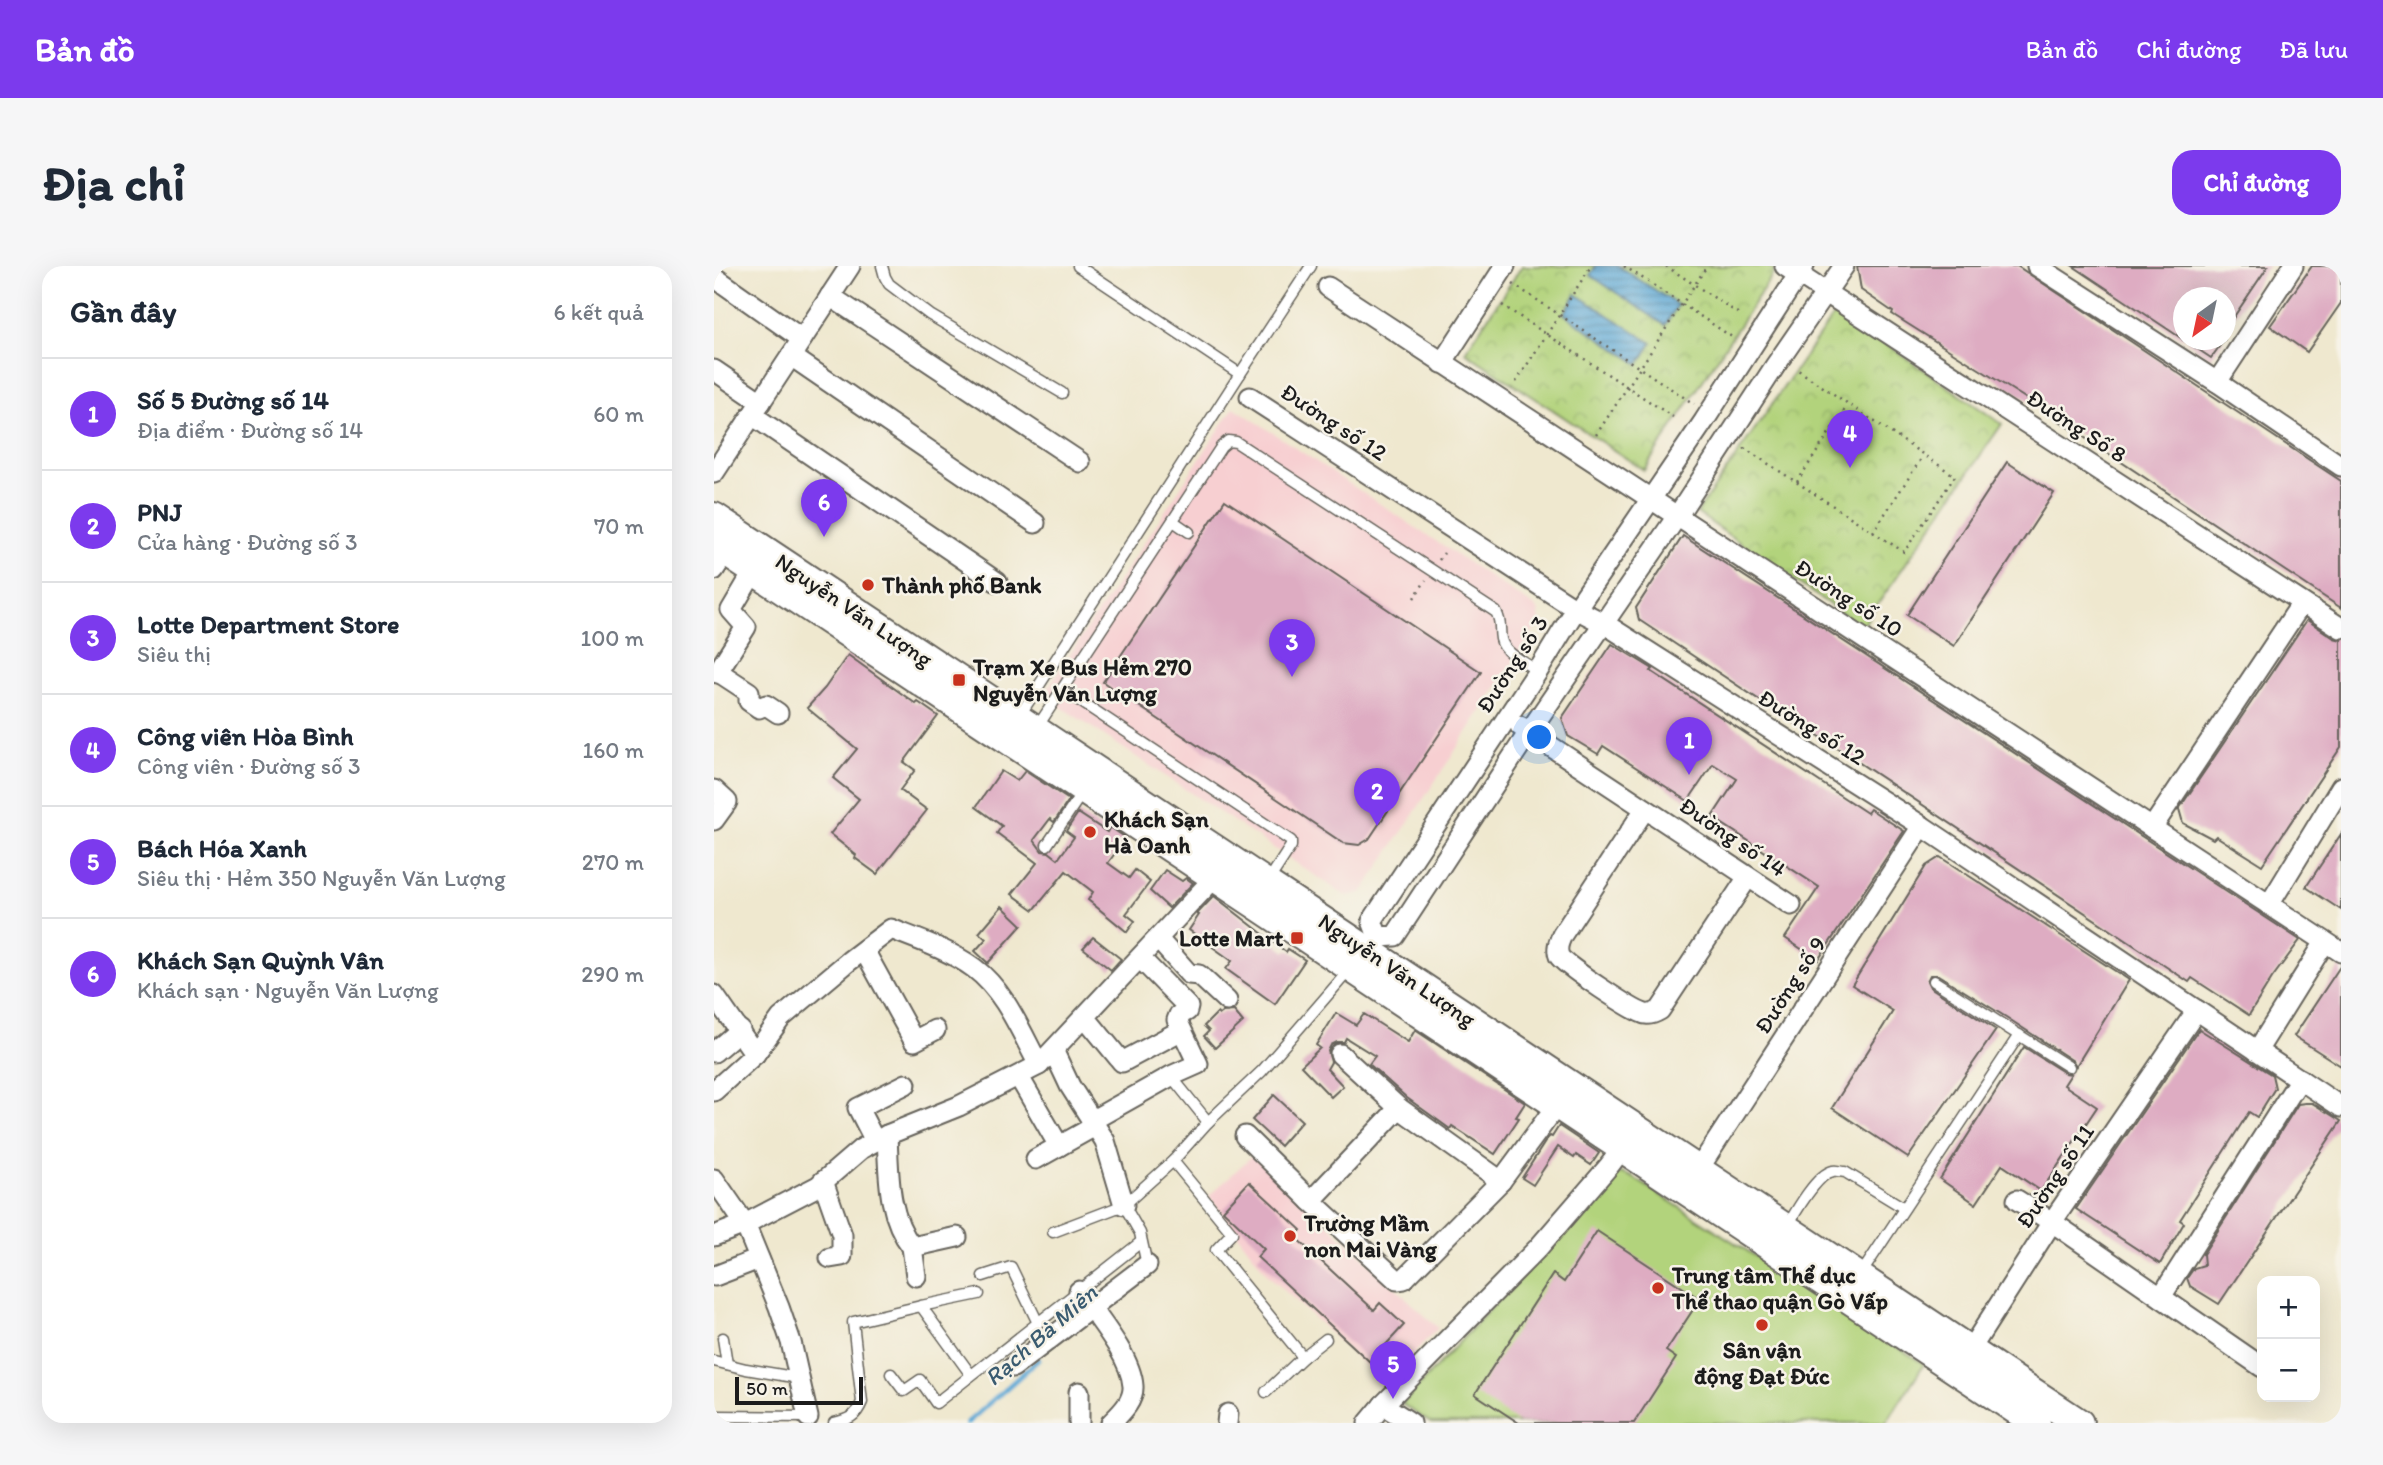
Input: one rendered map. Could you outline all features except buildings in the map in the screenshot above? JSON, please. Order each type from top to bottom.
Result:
[{"type":"street","points":[[714,473],[850,266]]},
{"type":"street","points":[[1367,953],[1395,936],[1844,266]]},
{"type":"street","points":[[2037,266],[2341,466]]},
{"type":"street","points":[[2217,382],[2293,266]]},
{"type":"street","name":"Đường Số 8","points":[[1796,269],[1826,292],[2341,628]]},
{"type":"street","name":"Đường số 3","points":[[1367,953],[1373,921],[1576,609],[1707,417],[1796,269]]},
{"type":"street","points":[[1442,363],[1502,270]]},
{"type":"street","points":[[714,277],[802,339]]},
{"type":"street","name":"Đường số 10","points":[[1328,287],[2333,947]]},
{"type":"street","points":[[830,296],[1080,462]]},
{"type":"street","points":[[1749,349],[1778,363]]},
{"type":"street","points":[[791,356],[1035,523]]},
{"type":"street","points":[[714,370],[757,409],[997,582]]},
{"type":"street","name":"Đường số 12","points":[[1250,397],[1576,609],[1605,624],[1922,826],[2341,1107]]},
{"type":"street","points":[[1707,417],[1729,438]]},
{"type":"street","name":"Nguyễn Văn Lượng","points":[[714,517],[1020,734],[1084,790],[1215,877],[1367,953],[1557,1105],[1698,1170],[1859,1277],[1964,1361],[2035,1423]]},
{"type":"street","name":"Nguyễn Văn Lượng","points":[[718,556],[754,571],[1266,884],[1630,1139],[1964,1361],[2079,1423]]},
{"type":"street","points":[[754,571],[731,610],[746,627],[716,672],[749,692],[749,701],[759,708],[766,705],[778,713]]},
{"type":"street","points":[[2152,828],[2302,603]]},
{"type":"street","name":"Đường số 14","points":[[1507,718],[1791,905]]},
{"type":"street","points":[[2269,905],[2341,787]]},
{"type":"street","points":[[714,790],[727,802],[714,820]]},
{"type":"street","points":[[1645,809],[1562,935],[1558,947],[1558,953],[1565,963],[1609,993],[1639,1012],[1651,1014],[1660,1010],[1748,877]]},
{"type":"street","name":"Đường số 9","points":[[1698,1170],[1922,826]]},
{"type":"street","points":[[714,1236],[745,1224],[823,1181],[861,1149],[881,1138],[959,1106],[1019,1077],[1047,1059],[1215,877]]},
{"type":"street","points":[[714,1091],[755,1054],[781,1018],[891,929],[945,951],[976,969],[1003,999],[1070,1086],[1105,1141],[1124,1205]]},
{"type":"street","points":[[1158,939],[1189,974],[1199,975],[1227,1001]]},
{"type":"street","points":[[2257,1051],[2333,947]]},
{"type":"street","points":[[864,950],[914,1041],[935,1030]]},
{"type":"street","points":[[1037,1159],[1171,1076],[1196,1066],[1198,1061],[1180,1031],[1177,1018],[1187,1011],[1188,1007],[1140,958]]},
{"type":"street","points":[[714,995],[728,1021],[755,1054]]},
{"type":"street","name":"Đường số 11","points":[[1964,1361],[2052,1222],[2197,1010]]},
{"type":"street","points":[[1085,1017],[1122,1062],[1180,1031]]},
{"type":"street","points":[[714,1052],[728,1021]]},
{"type":"street","points":[[1340,1054],[1399,1108],[1501,1181]]},
{"type":"street","points":[[1019,1077],[1059,1146]]},
{"type":"street","points":[[2161,1297],[2300,1079]]},
{"type":"street","points":[[906,1084],[858,1108],[881,1138],[897,1223],[912,1247],[916,1276]]},
{"type":"street","points":[[1245,1136],[1398,1280],[1404,1279],[1501,1181],[1557,1105]]},
{"type":"street","points":[[1311,1201],[1399,1108]]},
{"type":"street","points":[[1368,1423],[1538,1248],[1630,1139]]},
{"type":"street","points":[[714,1179],[745,1224],[787,1330],[808,1420]]},
{"type":"street","points":[[823,1181],[842,1235],[842,1256],[830,1258]]},
{"type":"street","points":[[2017,1200],[2257,1364]]},
{"type":"street","points":[[912,1247],[957,1237]]},
{"type":"street","points":[[715,1276],[759,1259]]},
{"type":"street","points":[[1013,1367],[1147,1265]]},
{"type":"street","points":[[1079,1291],[1125,1359],[1134,1388],[1127,1407],[1111,1423]]},
{"type":"street","points":[[1079,1392],[1079,1423]]},
{"type":"street","points":[[1383,1405],[1411,1423]]},
{"type":"lane","points":[[882,266],[885,278],[890,284],[930,315],[1062,393]]},
{"type":"lane","points":[[1078,266],[1240,374]]},
{"type":"lane","points":[[1020,734],[1240,374],[1311,266]]},
{"type":"lane","points":[[1020,734],[1062,689],[1221,447],[1228,441],[1236,442],[1496,612],[1501,619],[1500,638],[1504,648],[1538,671]]},
{"type":"lane","points":[[1173,521],[1189,532]]},
{"type":"lane","points":[[1062,689],[1291,841],[1291,846],[1266,884]]},
{"type":"lane","points":[[1047,845],[1084,790]]},
{"type":"lane","points":[[1053,1232],[1124,1205],[1173,1161],[1208,1122],[1262,1071],[1367,953]]},
{"type":"lane","points":[[1934,981],[2069,1067]]},
{"type":"lane","points":[[1859,1277],[2019,1035]]},
{"type":"lane","points":[[1171,1076],[1208,1122]]},
{"type":"lane","points":[[1173,1161],[1232,1233],[1216,1250],[1303,1357]]},
{"type":"lane","points":[[1786,1228],[1809,1192],[1826,1174],[1834,1170],[1844,1172],[1904,1208]]},
{"type":"lane","points":[[1124,1205],[1139,1233],[1147,1265]]},
{"type":"lane","points":[[891,1374],[904,1391],[920,1380],[936,1403],[1141,1242]]},
{"type":"lane","points":[[983,1276],[1011,1267],[1038,1323]]},
{"type":"lane","points":[[834,1423],[849,1419],[858,1412],[862,1402],[853,1322],[979,1294]]},
{"type":"lane","points":[[921,1306],[971,1375]]},
{"type":"lane","points":[[723,1338],[727,1364]]},
{"type":"lane","points":[[1266,1392],[1326,1339]]},
{"type":"lane","points":[[714,1361],[799,1378]]},
{"type":"lane","points":[[714,1416],[808,1420]]},
{"type":"path","points":[[1516,382],[1591,266]]},
{"type":"path","points":[[1624,266],[1749,349]]},
{"type":"path","points":[[1666,266],[1739,314]]},
{"type":"path","points":[[1596,435],[1707,266]]},
{"type":"path","points":[[1502,270],[1707,417]]},
{"type":"path","points":[[1502,305],[1673,417]]},
{"type":"path","points":[[1729,438],[1904,552],[1955,476],[1778,363]]},
{"type":"path","points":[[1797,482],[1847,405]]},
{"type":"path","points":[[1873,532],[1924,455]]},
{"type":"shaded area","points":[[1234,407],[1538,609],[1540,621],[1362,893],[1346,896],[1043,695]]},
{"type":"shaded area","name":"Trường Mầm non Mai Vàng","points":[[1254,1154],[1438,1328],[1384,1383],[1268,1275],[1209,1196]]},
{"type":"green space","points":[[1522,266],[1768,266],[1775,271],[1644,470],[1465,352]]},
{"type":"green space","points":[[1837,310],[2002,424],[1862,627],[1697,513]]},
{"type":"green space","name":"Trung tâm Thể dục Thể thao quận Gò Vấp","points":[[1621,1173],[1632,1177],[1924,1364],[1886,1423],[1431,1423],[1402,1404],[1612,1177]]},
{"type":"water","points":[[1596,266],[1618,266],[1678,305],[1665,325],[1590,275]]},
{"type":"water","points":[[1576,294],[1652,343],[1639,364],[1564,314]]},
{"type":"waterway","name":"Rạch Bà Miên","points":[[967,1423],[1038,1360]]},
{"type":"place","name":"Công viên Hòa Bình","points":[[1850,468]]},
{"type":"place","name":"Khách Sạn Quỳnh Vân","points":[[824,537]]},
{"type":"place","name":"Thành phố Bank","points":[[868,585]]},
{"type":"place","name":"Lotte Department Store","points":[[1292,677]]},
{"type":"place","name":"Trạm Xe Bus Hẻm 270 Nguyễn Văn Lượng","points":[[959,680]]},
{"type":"place","name":"Số 5 Đường số 14","points":[[1689,775]]},
{"type":"place","name":"PNJ","points":[[1377,826]]},
{"type":"place","name":"Khách Sạn Hà Oanh","points":[[1090,832]]},
{"type":"place","name":"Lotte Mart","points":[[1297,938]]},
{"type":"place","name":"Trường Mầm non Mai Vàng","points":[[1290,1236]]},
{"type":"place","name":"Trung tâm Thể dục Thể thao quận Gò Vấp","points":[[1658,1288]]},
{"type":"place","name":"Sân vận động Đạt Đức","points":[[1762,1325]]},
{"type":"place","name":"Bách Hóa Xanh","points":[[1393,1399]]}]
